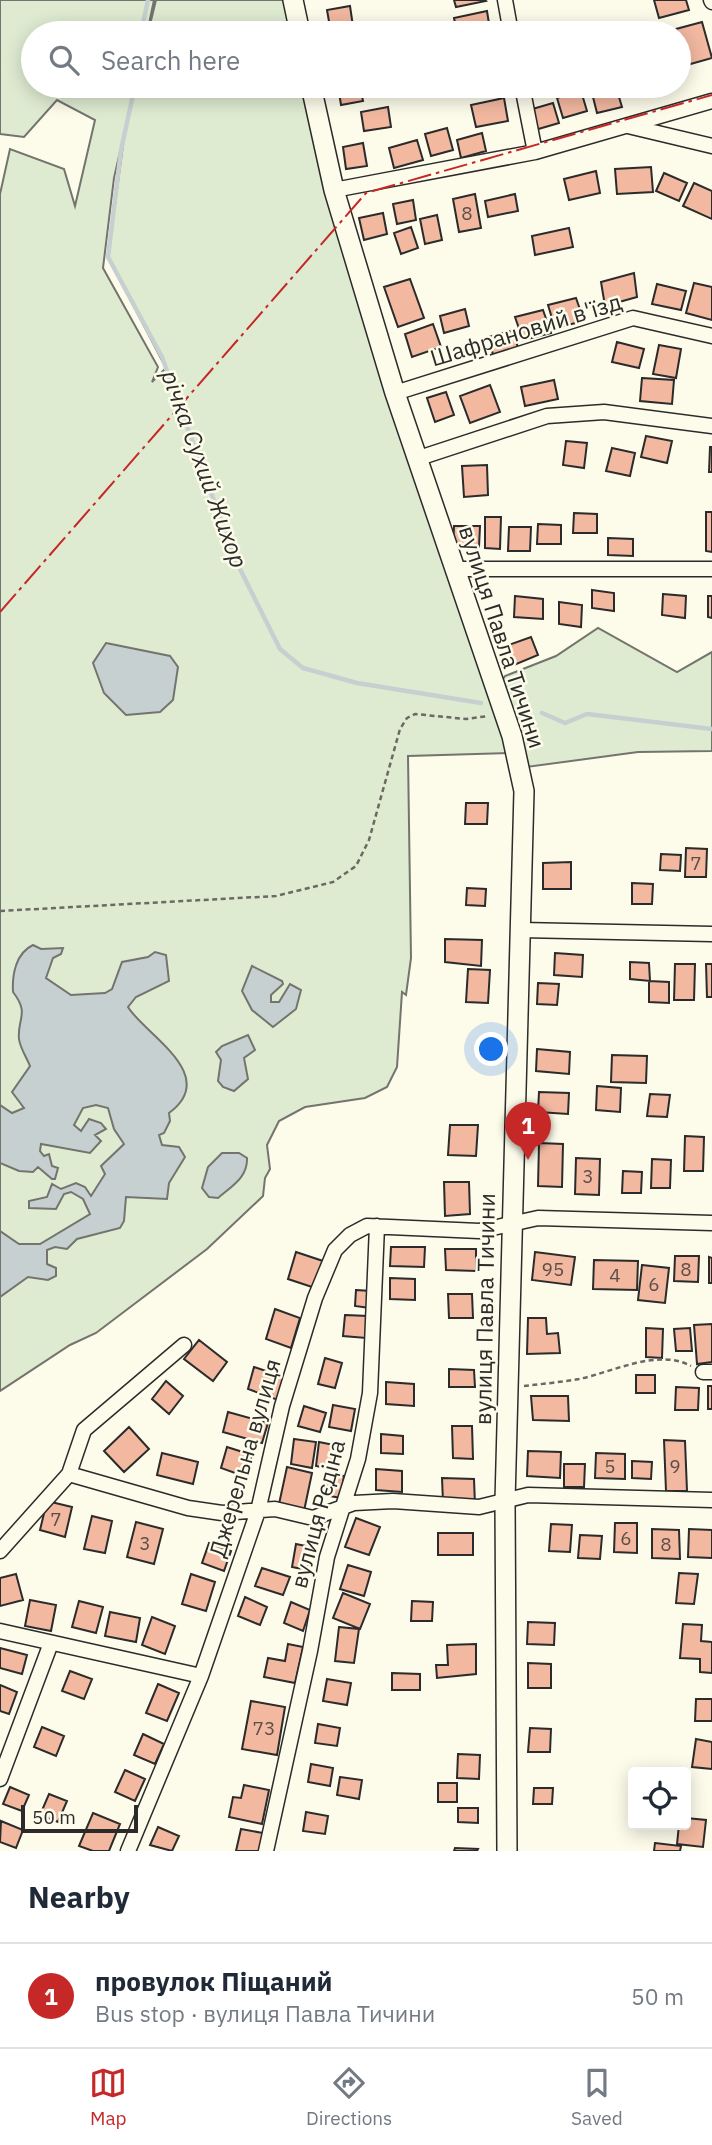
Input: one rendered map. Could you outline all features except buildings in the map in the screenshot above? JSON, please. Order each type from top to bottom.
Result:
[{"type":"main road","points":[[293,0],[297,21]]},
{"type":"main road","name":"вулиця Павла Тичини","points":[[315,98],[334,190],[395,393],[505,713],[524,791],[505,1501],[507,1851]]},
{"type":"street","points":[[505,0],[509,21]]},
{"type":"street","points":[[525,98],[536,152]]},
{"type":"street","points":[[334,190],[536,152],[712,101]]},
{"type":"street","points":[[625,125],[712,146]]},
{"type":"street","name":"Шафрановий в'їзд","points":[[395,393],[633,318],[712,336]]},
{"type":"street","points":[[416,459],[547,416],[604,412],[712,426]]},
{"type":"street","points":[[457,569],[712,569]]},
{"type":"street","points":[[521,930],[712,934]]},
{"type":"street","name":"Джерельна вулиця","points":[[128,1851],[201,1676],[258,1511],[282,1406],[315,1298],[335,1250],[350,1235],[367,1226],[479,1231],[538,1218],[712,1223]]},
{"type":"street","name":"вулиця Рєдіна","points":[[266,1851],[310,1651],[327,1557],[358,1459],[370,1393],[377,1226]]},
{"type":"street","points":[[0,1551],[69,1475],[84,1430],[184,1345]]},
{"type":"street","points":[[69,1475],[188,1508],[222,1513],[275,1510],[313,1518],[354,1503],[393,1501],[479,1507],[528,1495],[712,1500]]},
{"type":"street","points":[[0,1631],[201,1676]]},
{"type":"street","points":[[0,1779],[51,1643]]},
{"type":"path","points":[[0,911],[276,896],[333,882],[356,866],[369,840],[400,729],[407,718],[415,714],[466,719],[505,713]]},
{"type":"path","points":[[508,1389],[580,1378],[627,1364],[679,1359],[708,1372]]},
{"type":"green space","points":[[0,0],[154,0],[150,21],[21,21],[21,98],[314,98],[334,190],[500,683],[505,676],[556,656],[598,628],[677,672],[712,652],[712,751],[638,752],[519,768],[514,753],[408,756],[411,958],[406,995],[402,992],[397,1067],[387,1087],[365,1098],[305,1107],[279,1121],[267,1145],[270,1169],[265,1178],[263,1196],[207,1249],[96,1333],[70,1345],[0,1391],[0,194],[10,149],[64,169],[75,206],[95,120],[57,100],[24,137],[0,134]],"holes":[[[125,130],[108,257],[166,368],[152,382],[158,367],[103,268],[114,178]]]},
{"type":"green space","points":[[156,0],[293,0],[297,21],[151,21]]},
{"type":"shaded area","points":[[106,643],[170,656],[178,667],[173,700],[160,712],[126,715],[104,693],[93,663]]},
{"type":"shaded area","points":[[33,945],[41,949],[63,948],[61,954],[53,958],[46,978],[71,995],[105,993],[112,989],[122,962],[148,957],[155,952],[166,955],[169,981],[136,997],[128,1007],[162,1042],[183,1070],[187,1084],[183,1099],[169,1113],[170,1121],[164,1133],[159,1135],[162,1145],[179,1147],[185,1157],[169,1183],[167,1199],[126,1197],[124,1221],[120,1228],[77,1239],[67,1249],[55,1247],[47,1250],[47,1264],[56,1268],[56,1276],[48,1280],[28,1277],[0,1297],[0,1231],[19,1244],[40,1244],[90,1214],[83,1199],[71,1192],[64,1194],[56,1209],[29,1208],[29,1201],[47,1197],[52,1184],[61,1189],[76,1183],[85,1187],[91,1196],[105,1174],[101,1166],[124,1144],[114,1129],[108,1108],[96,1105],[83,1108],[74,1125],[81,1131],[89,1119],[101,1123],[106,1129],[95,1135],[101,1141],[90,1153],[41,1144],[40,1151],[44,1156],[49,1154],[52,1166],[58,1168],[55,1179],[38,1167],[33,1172],[19,1171],[0,1163],[0,1105],[12,1113],[24,1108],[12,1092],[30,1066],[20,1042],[22,1011],[13,992],[13,985],[14,971],[19,959]]},
{"type":"shaded area","points":[[252,966],[282,981],[283,984],[271,995],[271,1002],[279,1002],[290,984],[301,990],[296,1009],[273,1027],[252,1010],[242,991]]},
{"type":"shaded area","points":[[248,1035],[255,1050],[244,1058],[248,1079],[234,1091],[223,1087],[218,1081],[221,1060],[216,1052],[222,1046]]},
{"type":"shaded area","points":[[222,1153],[239,1153],[247,1158],[247,1165],[234,1185],[218,1198],[209,1197],[202,1188],[208,1167]]},
{"type":"waterway","name":"річка Сухий Жихор","points":[[144,21],[148,0]]},
{"type":"waterway","name":"річка Сухий Жихор","points":[[132,98],[121,150],[108,257],[162,357],[235,559],[280,649],[303,668],[357,683],[481,703]]},
{"type":"waterway","name":"річка Сухий Жихор","points":[[542,713],[565,723],[587,714],[712,729]]},
{"type":"power","points":[[0,612],[366,193],[712,95]]},
{"type":"place","name":"провулок Піщаний","points":[[528,1160]]}]
